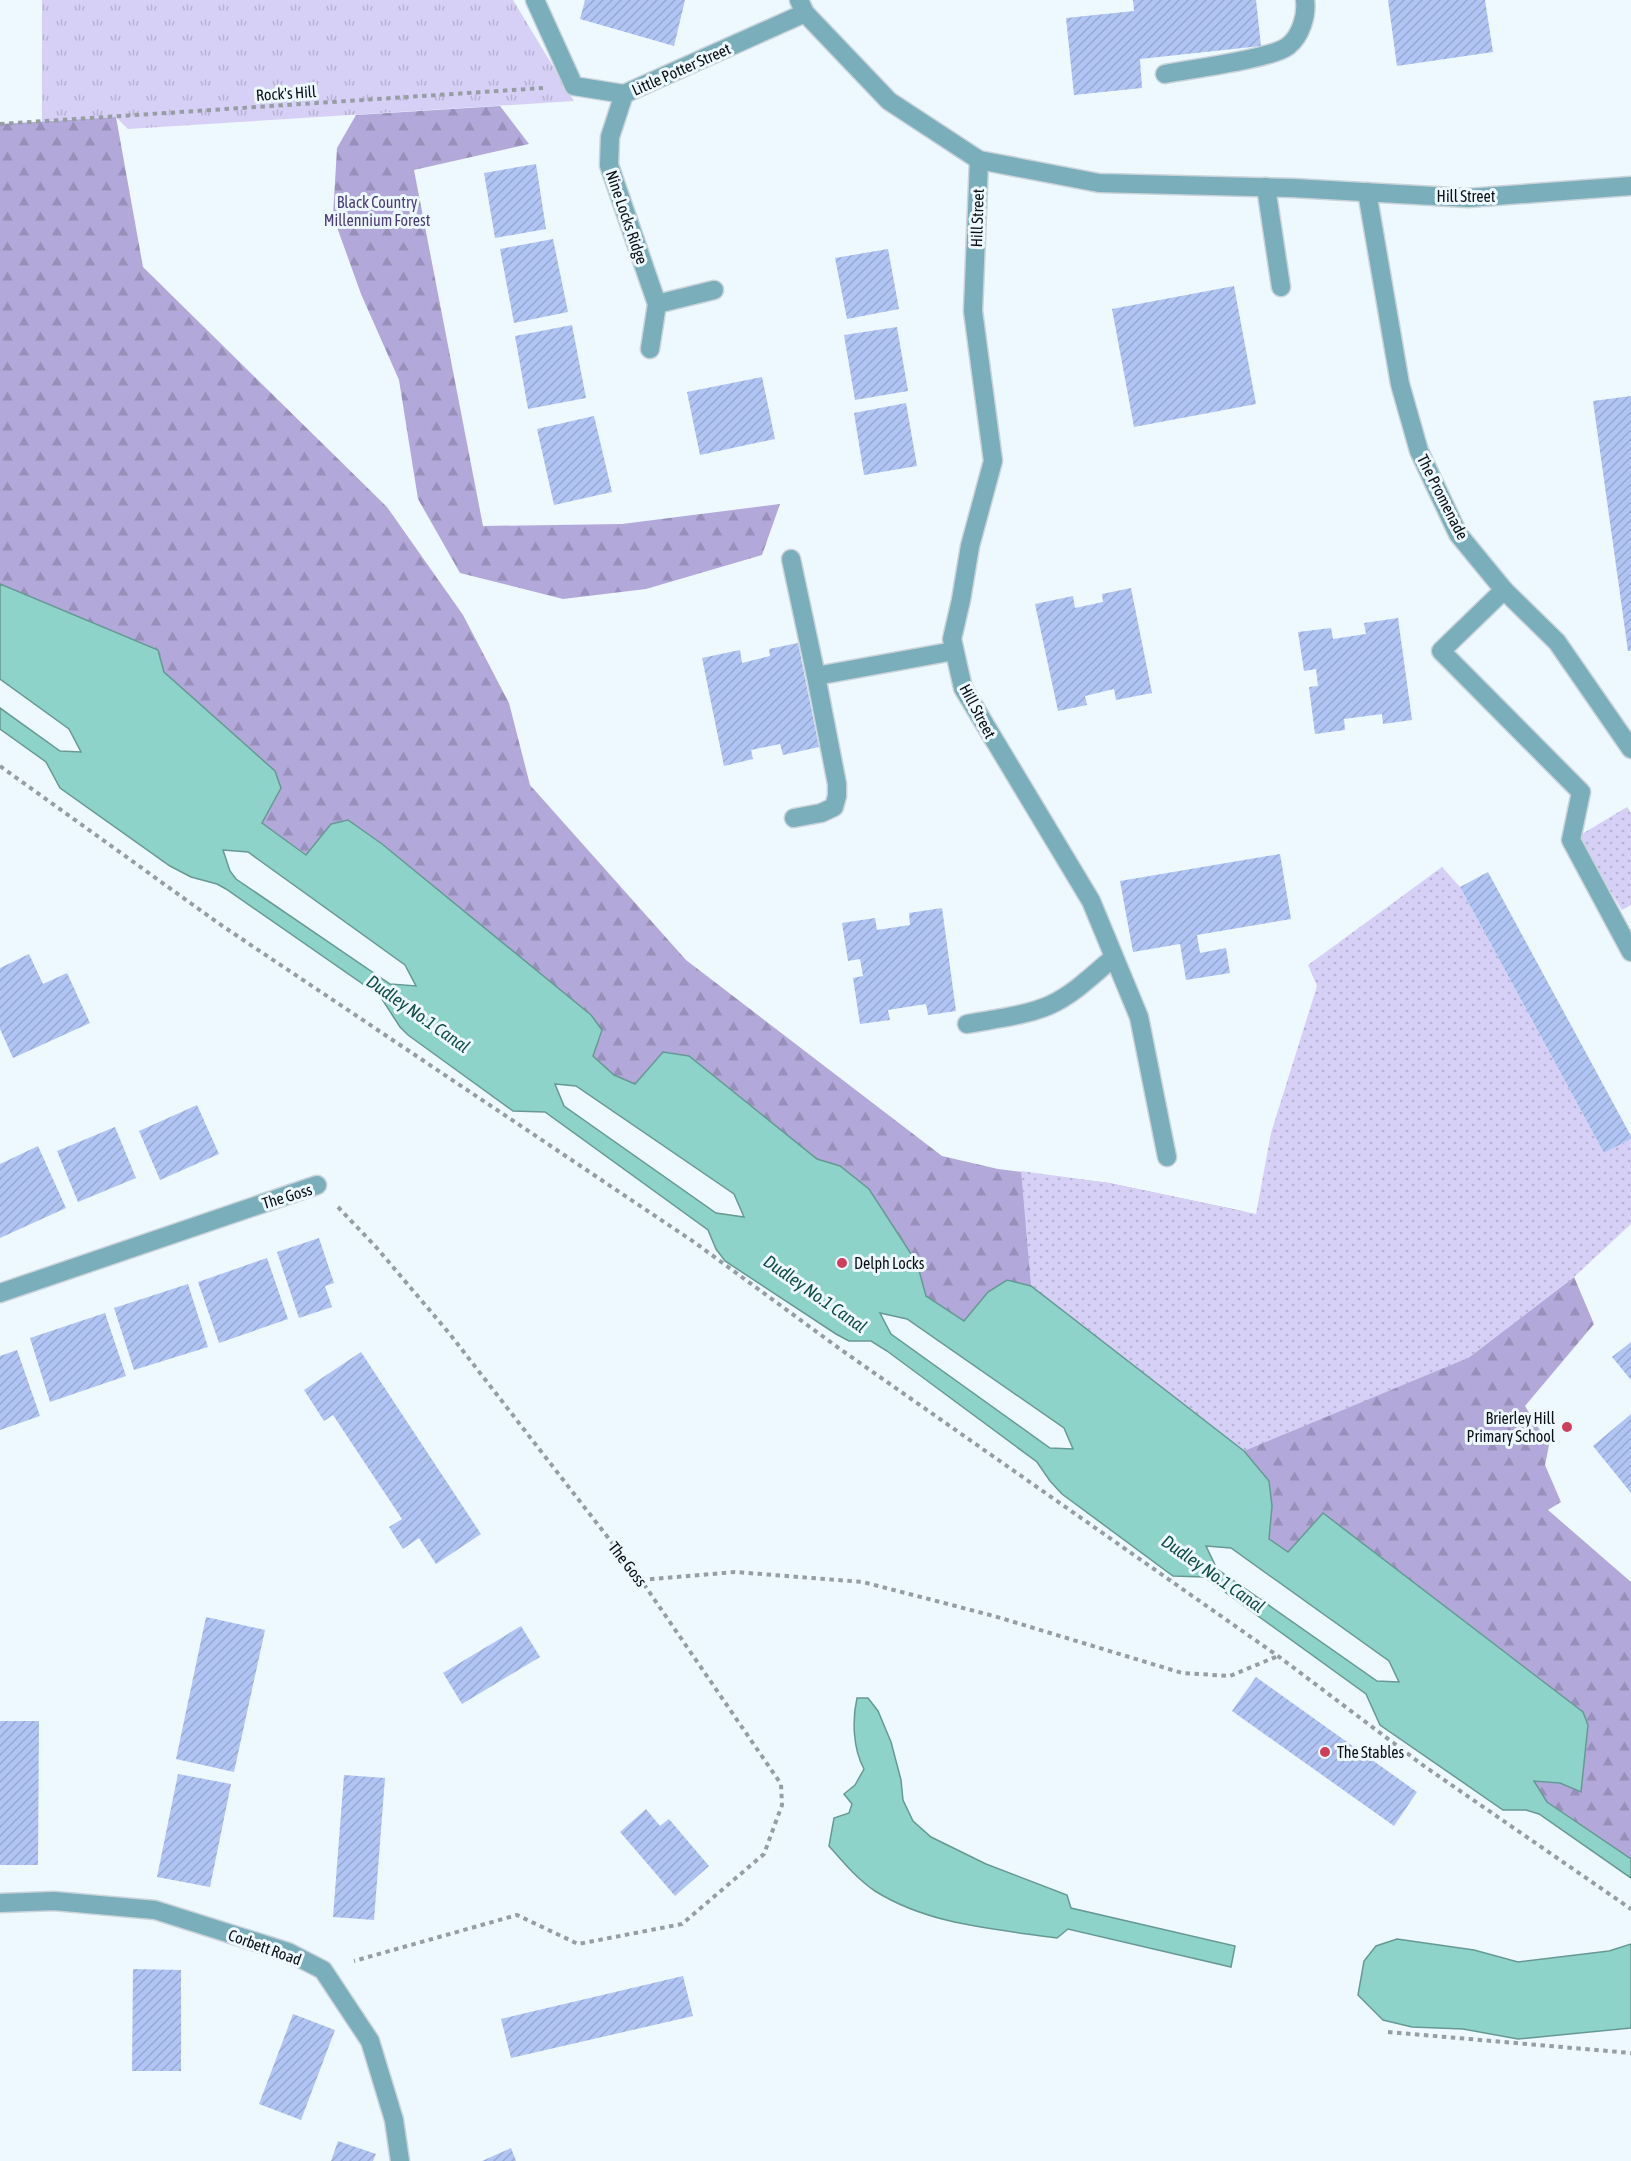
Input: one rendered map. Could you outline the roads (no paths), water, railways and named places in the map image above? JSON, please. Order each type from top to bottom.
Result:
[{"type":"street","name":"Little Potter Street","points":[[535,0],[574,86],[624,94],[802,7]]},
{"type":"street","points":[[1166,74],[1269,54],[1287,47],[1298,35],[1307,11],[1305,0]]},
{"type":"street","name":"Hill Street","points":[[802,7],[889,101],[980,160],[1099,183],[1266,187],[1468,198],[1631,186]]},
{"type":"street","name":"Nine Locks Ridge","points":[[624,94],[610,137],[609,165],[657,304],[650,349]]},
{"type":"street","name":"Hill Street","points":[[980,160],[974,311],[993,461],[970,546],[952,639],[954,651],[963,688],[1091,901],[1139,1017],[1167,1157]]},
{"type":"street","points":[[1266,187],[1281,287]]},
{"type":"street","name":"The Promenade","points":[[1367,192],[1400,384],[1419,451],[1458,534],[1504,590],[1557,642],[1631,749]]},
{"type":"street","points":[[657,304],[714,290]]},
{"type":"street","points":[[791,558],[837,784],[834,807],[821,813],[794,818]]},
{"type":"street","points":[[1504,590],[1441,651],[1581,792],[1571,840],[1631,952]]},
{"type":"street","points":[[816,675],[954,651]]},
{"type":"street","points":[[967,1024],[1023,1013],[1049,1005],[1084,983],[1114,957]]},
{"type":"street","name":"The Goss","points":[[0,1293],[317,1185]]},
{"type":"street","name":"Corbett Road","points":[[0,1903],[54,1901],[155,1910],[288,1952],[323,1970],[370,2041],[394,2120],[400,2161]]},
{"type":"water","name":"Dudley No.1 Canal","points":[[0,584],[158,650],[164,672],[275,771],[281,788],[262,823],[306,855],[331,824],[348,820],[382,844],[591,1015],[602,1030],[593,1056],[614,1075],[635,1084],[663,1052],[689,1056],[817,1159],[840,1166],[869,1189],[917,1263],[926,1296],[964,1321],[988,1292],[1007,1280],[1031,1286],[1244,1451],[1269,1481],[1272,1506],[1269,1539],[1288,1552],[1323,1513],[1583,1712],[1588,1725],[1581,1792],[1560,1783],[1534,1781],[1547,1802],[1631,1859],[1631,1878],[1539,1814],[1526,1810],[1503,1810],[1380,1725],[1366,1694],[1204,1577],[1173,1576],[1062,1494],[1037,1462],[887,1351],[871,1341],[849,1341],[836,1334],[725,1261],[716,1249],[708,1230],[545,1112],[513,1111],[408,1035],[400,1027],[380,996],[226,889],[217,884],[191,877],[170,866],[60,788],[46,762],[0,729],[0,708],[60,751],[81,752],[69,729],[0,679]],"holes":[[[223,850],[248,852],[405,965],[416,986],[390,984],[236,879],[230,871]],[[555,1084],[576,1086],[734,1194],[744,1217],[716,1213],[564,1106]],[[880,1313],[907,1319],[1064,1428],[1073,1449],[1050,1448],[891,1334]],[[1206,1546],[1231,1548],[1389,1661],[1399,1682],[1377,1681],[1217,1569]]]},
{"type":"water","points":[[857,1698],[868,1698],[878,1711],[891,1742],[901,1780],[903,1800],[913,1821],[931,1837],[986,1864],[1067,1895],[1071,1908],[1235,1946],[1231,1967],[1068,1929],[1057,1938],[963,1924],[918,1911],[869,1887],[829,1846],[834,1818],[849,1813],[852,1804],[844,1794],[855,1785],[864,1769],[854,1734]]},
{"type":"water","points":[[1397,1939],[1474,1950],[1518,1962],[1609,1951],[1631,1944],[1631,2028],[1518,2039],[1463,2029],[1412,2027],[1383,2020],[1358,1995],[1364,1961],[1376,1946]]},
{"type":"place","name":"Delph Locks","points":[[842,1263]]},
{"type":"place","name":"Brierley Hill Primary School","points":[[1567,1427]]},
{"type":"place","name":"The Stables","points":[[1325,1752]]},
{"type":"park label","name":"Black Country Millennium Forest","points":[[377,211]]}]
